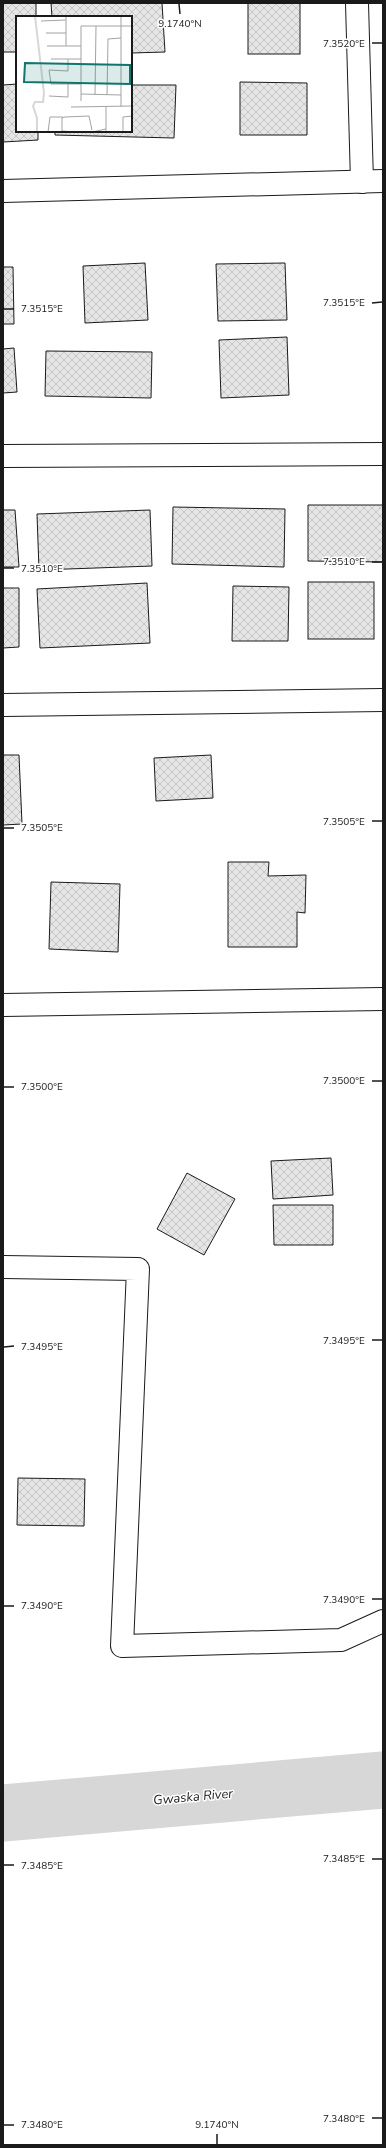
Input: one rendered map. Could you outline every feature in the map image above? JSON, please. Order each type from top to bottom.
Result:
[{"type":"street","points":[[3,190],[373,182],[357,3]]},
{"type":"street","points":[[3,456],[383,454]]},
{"type":"street","points":[[3,705],[383,700]]},
{"type":"street","points":[[3,1005],[383,998]]},
{"type":"street","points":[[3,1267],[138,1270],[122,1646],[341,1640],[383,1620]]},
{"type":"building","points":[[3,3],[36,3],[36,16],[16,16],[16,52],[3,52]]},
{"type":"building","points":[[51,3],[162,3],[165,52],[132,53],[132,16],[52,16]]},
{"type":"building","points":[[248,3],[300,3],[300,54],[248,54]]},
{"type":"building","points":[[240,82],[307,83],[307,135],[240,135]]},
{"type":"building","points":[[16,84],[16,132],[38,132],[38,140],[3,142],[3,85]]},
{"type":"building","points":[[132,85],[176,85],[174,138],[55,135],[55,132],[132,132]]},
{"type":"building","points":[[145,263],[148,320],[85,323],[83,266]]},
{"type":"building","points":[[285,263],[287,320],[218,321],[216,264]]},
{"type":"building","points":[[3,267],[13,267],[14,324],[3,324]]},
{"type":"building","points":[[287,337],[289,395],[221,398],[219,340]]},
{"type":"building","points":[[14,348],[17,392],[3,393],[3,349]]},
{"type":"building","points":[[46,351],[152,352],[151,398],[45,396]]},
{"type":"building","points":[[308,505],[383,505],[383,562],[308,561]]},
{"type":"building","points":[[173,507],[285,509],[284,567],[172,564]]},
{"type":"building","points":[[3,510],[15,510],[19,567],[3,567]]},
{"type":"building","points":[[150,510],[152,566],[39,570],[37,514]]},
{"type":"building","points":[[308,582],[374,582],[374,639],[308,639]]},
{"type":"building","points":[[147,583],[150,643],[40,648],[37,589]]},
{"type":"building","points":[[233,586],[289,587],[288,641],[232,641]]},
{"type":"building","points":[[3,588],[19,588],[19,647],[3,648]]},
{"type":"building","points":[[3,755],[19,755],[22,824],[3,825]]},
{"type":"building","points":[[211,755],[213,798],[156,801],[154,758]]},
{"type":"building","points":[[228,862],[269,862],[268,876],[306,875],[305,913],[297,912],[297,947],[228,947]]},
{"type":"building","points":[[51,882],[120,884],[118,952],[49,949]]},
{"type":"building","points":[[331,1158],[333,1195],[273,1199],[271,1161]]},
{"type":"building","points":[[187,1173],[235,1199],[204,1255],[157,1229]]},
{"type":"building","points":[[273,1205],[333,1205],[333,1245],[274,1245]]},
{"type":"building","points":[[18,1478],[85,1479],[84,1526],[17,1525]]},
{"type":"waterway","name":"Gwaska River","points":[[3,1813],[383,1780]]}]
